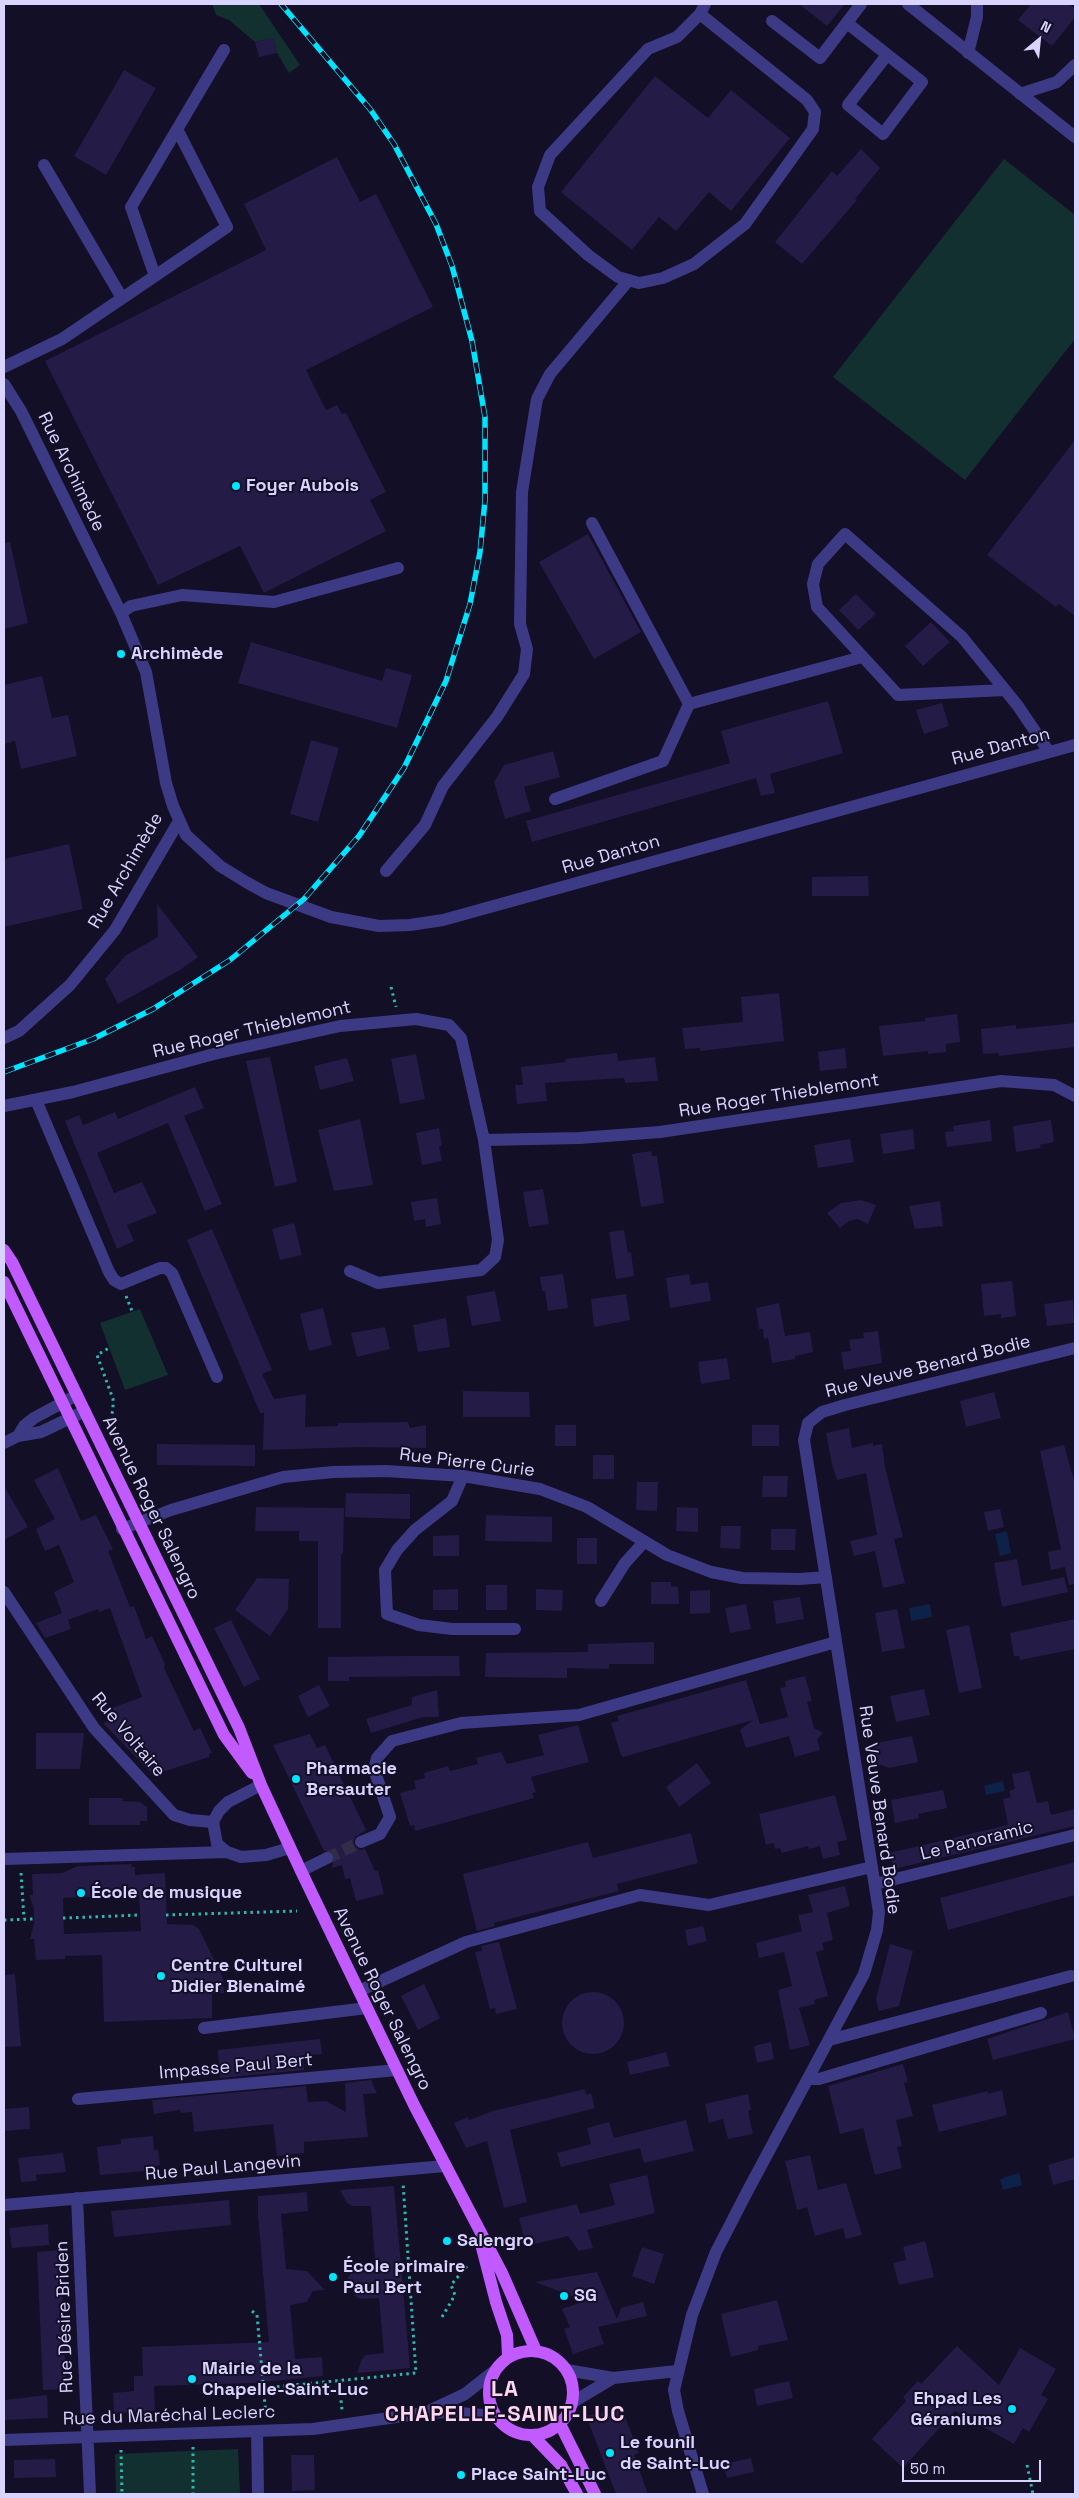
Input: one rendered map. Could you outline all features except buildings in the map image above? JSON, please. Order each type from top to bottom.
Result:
[{"type":"main road","name":"Avenue Roger Salengro","points":[[4,1250],[77,1395],[239,1728],[261,1785],[290,1848],[397,2070],[502,2273],[536,2351]]},
{"type":"main road","name":"Avenue Roger Salengro","points":[[4,1282],[69,1420],[224,1735],[261,1785]]},
{"type":"main road","name":"Avenue Roger Salengro","points":[[477,2225],[496,2302],[508,2335],[508,2356]]},
{"type":"main road","points":[[522,2351],[536,2351],[548,2354],[559,2361],[567,2370],[572,2386],[573,2402],[568,2414],[560,2424],[552,2430],[533,2436],[511,2431],[495,2416],[488,2394],[493,2372],[508,2356],[522,2351]]},
{"type":"main road","points":[[560,2424],[594,2494]]},
{"type":"main road","points":[[533,2436],[560,2465],[577,2494]]},
{"type":"street","points":[[772,21],[820,58],[861,4]]},
{"type":"street","points":[[908,4],[1075,138]]},
{"type":"street","points":[[968,53],[977,17],[977,4]]},
{"type":"street","points":[[703,9],[807,100],[815,112],[813,129],[745,224],[694,264],[663,278],[639,282],[618,277],[588,255],[540,211],[538,187],[550,156],[648,49],[677,37],[703,9]]},
{"type":"street","points":[[847,23],[922,82],[883,134],[848,105],[887,55]]},
{"type":"street","points":[[155,276],[131,207],[224,50]]},
{"type":"street","points":[[1020,94],[1057,82],[1074,68]]},
{"type":"street","points":[[4,366],[62,339],[227,227],[177,129]]},
{"type":"street","points":[[44,165],[122,298]]},
{"type":"street","points":[[386,871],[425,825],[443,786],[498,717],[524,674],[527,649],[520,624],[522,492],[537,399],[550,374],[629,280]]},
{"type":"street","name":"Rue Archimède","points":[[4,384],[21,411],[120,613],[146,672],[166,783],[179,821],[109,937],[70,985],[20,1031],[4,1038]]},
{"type":"street","points":[[592,523],[689,704]]},
{"type":"street","points":[[1005,690],[898,695],[817,607],[813,584],[818,564],[845,534],[962,636],[1005,690],[1049,752]]},
{"type":"street","points":[[120,613],[131,606],[182,595],[274,602],[398,568]]},
{"type":"street","points":[[689,704],[862,657]]},
{"type":"street","points":[[555,799],[663,761],[689,704]]},
{"type":"street","name":"Rue Danton","points":[[179,821],[186,835],[220,866],[266,893],[331,917],[357,923],[379,926],[410,925],[443,920],[504,904],[692,850],[1075,745]]},
{"type":"street","name":"Rue Roger Thieblemont","points":[[4,1106],[36,1100],[214,1054],[340,1026],[416,1019],[430,1020],[449,1025],[461,1038],[484,1140],[498,1240],[495,1257],[482,1270],[378,1283],[350,1271]]},
{"type":"street","name":"Rue Roger Thieblemont","points":[[484,1140],[579,1138],[660,1132],[1001,1081],[1054,1085],[1075,1096]]},
{"type":"street","points":[[36,1100],[114,1280],[121,1284],[160,1268],[166,1268],[172,1273],[217,1377]]},
{"type":"street","name":"Rue Veuve Benard Bodie","points":[[702,2494],[678,2411],[674,2390],[677,2371],[692,2315],[716,2252],[864,1974],[877,1930],[882,1883],[872,1867],[804,1440],[808,1423],[822,1412],[846,1405],[1075,1348]]},
{"type":"street","points":[[18,1436],[24,1426],[77,1395]]},
{"type":"street","points":[[4,1443],[18,1436],[33,1435],[84,1412]]},
{"type":"street","name":"Rue Pierre Curie","points":[[122,1529],[171,1510],[283,1477],[334,1472],[386,1471],[463,1476],[540,1489],[587,1507],[668,1555],[711,1572],[742,1578],[800,1580],[826,1577]]},
{"type":"street","points":[[463,1476],[452,1501],[415,1530],[397,1550],[385,1570],[387,1614],[419,1625],[452,1629],[515,1628]]},
{"type":"street","points":[[601,1601],[625,1563],[644,1542]]},
{"type":"street","name":"Rue Voltaire","points":[[4,1592],[94,1728],[174,1815],[190,1820],[213,1822]]},
{"type":"street","points":[[361,1842],[380,1834],[390,1817],[374,1768],[377,1758],[392,1741],[461,1723],[579,1716],[836,1642]]},
{"type":"street","points":[[261,1785],[228,1802],[219,1811],[213,1822],[217,1844],[227,1852],[241,1858],[266,1855],[290,1848]]},
{"type":"street","name":"Le Panoramic","points":[[882,1883],[1075,1834]]},
{"type":"street","points":[[4,1859],[227,1852]]},
{"type":"street","points":[[301,1871],[327,1858]]},
{"type":"street","points":[[359,1991],[466,1942],[640,1895],[709,1905],[872,1867]]},
{"type":"street","points":[[829,2040],[1071,1976]]},
{"type":"street","points":[[204,2028],[367,2008]]},
{"type":"street","points":[[808,2079],[828,2076],[1042,2013]]},
{"type":"street","name":"Impasse Paul Bert","points":[[78,2099],[397,2070]]},
{"type":"street","name":"Rue Paul Langevin","points":[[4,2205],[445,2166]]},
{"type":"street","name":"Rue Désire Briden","points":[[77,2198],[90,2494]]},
{"type":"street","points":[[567,2370],[612,2378],[677,2371]]},
{"type":"street","name":"Rue du Maréchal Leclerc","points":[[424,2413],[465,2394],[493,2372]]},
{"type":"street","points":[[573,2402],[612,2378]]},
{"type":"street","name":"Rue du Maréchal Leclerc","points":[[4,2440],[262,2426],[313,2429],[424,2413],[448,2412],[495,2416]]},
{"type":"street","points":[[258,2494],[262,2426]]},
{"type":"path","points":[[391,987],[398,1012]]},
{"type":"path","points":[[104,1431],[111,1418],[113,1399],[97,1355],[109,1348]]},
{"type":"path","points":[[20,1858],[24,1919]]},
{"type":"path","points":[[166,1915],[297,1911]]},
{"type":"path","points":[[63,1918],[140,1916]]},
{"type":"path","points":[[4,1920],[34,1919]]},
{"type":"path","points":[[264,2388],[416,2373],[403,2178]]},
{"type":"path","points":[[442,2317],[455,2295],[451,2285],[467,2266]]},
{"type":"path","points":[[252,2311],[257,2316],[264,2388],[262,2426]]},
{"type":"path","points":[[338,2381],[342,2414]]},
{"type":"path","points":[[193,2447],[193,2494]]},
{"type":"path","points":[[121,2450],[122,2494]]},
{"type":"path","points":[[1027,2464],[1033,2494]]},
{"type":"green space","points":[[212,4],[259,4],[300,65],[289,73],[277,53],[273,38],[255,42],[229,20],[216,15]]},
{"type":"green space","points":[[1004,159],[1075,215],[1075,339],[965,480],[833,377]]},
{"type":"green space","points":[[140,1309],[168,1375],[125,1390],[100,1323]]},
{"type":"green space","points":[[238,2449],[240,2494],[116,2494],[115,2454]]},
{"type":"water","points":[[1007,1531],[1011,1553],[1000,1556],[995,1534]]},
{"type":"water","points":[[930,1604],[932,1617],[911,1621],[909,1608]]},
{"type":"water","points":[[1003,1781],[1005,1791],[986,1795],[984,1786]]},
{"type":"water","points":[[1019,2173],[1022,2185],[1003,2190],[1000,2179]]},
{"type":"tunnel","points":[[327,1858],[361,1842]]},
{"type":"railway","points":[[4,1072],[93,1039],[153,1009],[230,960],[304,899],[359,836],[404,768],[446,681],[470,604],[480,552],[485,500],[485,417],[472,341],[452,266],[436,224],[394,144],[370,109],[281,4]]},
{"type":"place","name":"Foyer Aubois","points":[[236,486]]},
{"type":"place","name":"Archimède","points":[[121,654]]},
{"type":"place","name":"Pharmacie Bersauter","points":[[296,1779]]},
{"type":"place","name":"École de musique","points":[[81,1893]]},
{"type":"place","name":"Centre Culturel Didier Bienaimé","points":[[161,1976]]},
{"type":"place","name":"Salengro","points":[[447,2241]]},
{"type":"place","name":"École primaire Paul Bert","points":[[333,2277]]},
{"type":"place","name":"SG","points":[[564,2296]]},
{"type":"place","name":"Mairie de la Chapelle-Saint-Luc","points":[[192,2379]]},
{"type":"place","name":"Ehpad Les Géraniums","points":[[1012,2409]]},
{"type":"place","name":"Le founil de Saint-Luc","points":[[610,2453]]},
{"type":"place","name":"Place Saint-Luc","points":[[461,2475]]},
{"type":"district","name":"LA CHAPELLE-SAINT-LUC","points":[[505,2402]]}]
